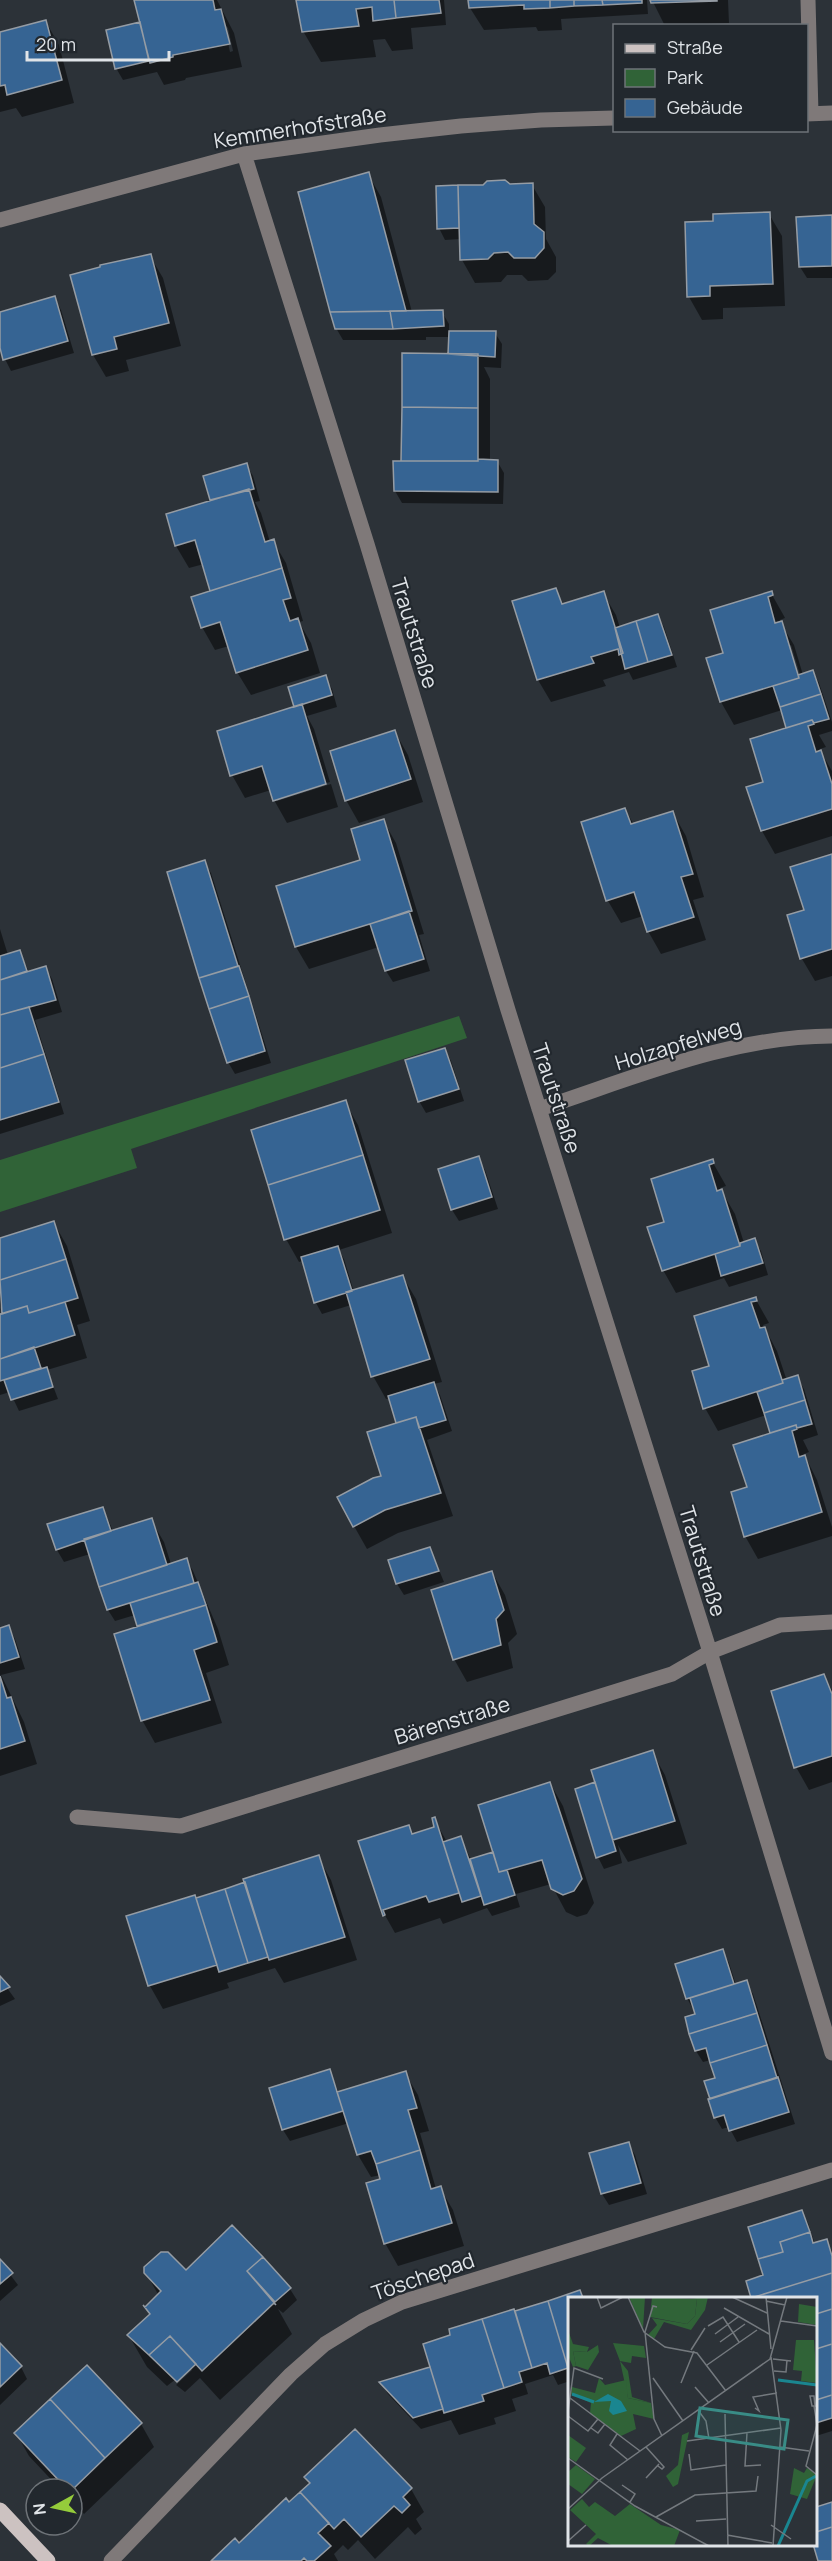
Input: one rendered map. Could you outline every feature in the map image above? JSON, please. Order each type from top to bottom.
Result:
[{"type":"main road","points":[[0,2510],[48,2561]]},
{"type":"street","points":[[808,0],[809,113],[832,113]]},
{"type":"street","name":"Kemmerhofstraße","points":[[0,220],[244,154],[461,126],[541,120],[613,118]]},
{"type":"street","name":"Trautstraße","points":[[244,154],[367,544],[539,1109],[710,1652],[832,2053]]},
{"type":"street","name":"Holzapfelweg","points":[[539,1109],[744,1044],[785,1037],[832,1036]]},
{"type":"street","name":"Bärenstraße","points":[[77,1817],[181,1826],[672,1674],[710,1652],[780,1625],[832,1622]]},
{"type":"street","name":"Töschepad","points":[[111,2561],[291,2374],[326,2344],[364,2320],[402,2302],[832,2170]]},
{"type":"green space","points":[[459,1016],[467,1038],[131,1149],[137,1168],[0,1212],[0,1160]]},
{"type":"building","points":[[134,0],[213,0],[215,10],[221,9],[230,44],[173,55],[173,57],[150,63]]},
{"type":"building","points":[[296,0],[394,0],[396,18],[373,21],[372,7],[356,9],[359,26],[302,32]]},
{"type":"building","points":[[394,0],[439,0],[441,13],[396,18]]},
{"type":"building","points":[[468,0],[550,0],[550,8],[524,9],[524,5],[469,8]]},
{"type":"building","points":[[550,0],[574,0],[574,6],[550,8]]},
{"type":"building","points":[[574,0],[602,0],[603,5],[574,6]]},
{"type":"building","points":[[602,0],[642,0],[642,3],[603,5]]},
{"type":"building","points":[[650,0],[717,0],[717,1],[651,3]]},
{"type":"building","points":[[46,20],[62,80],[7,95],[5,85],[0,86],[0,32]]},
{"type":"building","points":[[140,22],[149,61],[115,69],[106,30]]},
{"type":"building","points":[[369,172],[406,311],[330,312],[298,192]]},
{"type":"building","points":[[505,180],[510,184],[533,183],[534,224],[544,232],[544,248],[535,258],[514,258],[508,252],[494,253],[488,259],[460,260],[458,185],[483,185],[487,181]]},
{"type":"building","points":[[458,185],[459,228],[437,229],[436,186]]},
{"type":"building","points":[[770,212],[773,284],[710,286],[710,296],[687,297],[685,222],[713,221],[713,214]]},
{"type":"building","points":[[832,215],[832,266],[799,267],[796,217]]},
{"type":"building","points":[[151,254],[169,323],[114,337],[117,349],[92,355],[70,275],[100,267],[100,265]]},
{"type":"building","points":[[55,296],[68,341],[3,360],[0,348],[0,312]]},
{"type":"building","points":[[443,310],[444,326],[393,329],[390,311]]},
{"type":"building","points":[[390,311],[393,329],[335,329],[330,312]]},
{"type":"building","points":[[449,331],[496,331],[495,357],[448,354]]},
{"type":"building","points":[[402,353],[478,354],[478,408],[402,407]]},
{"type":"building","points":[[402,407],[478,408],[478,461],[401,461]]},
{"type":"building","points":[[478,459],[498,460],[498,492],[394,491],[393,461],[478,461]]},
{"type":"building","points":[[247,463],[254,489],[210,500],[203,476]]},
{"type":"building","points":[[249,489],[265,542],[274,539],[282,568],[210,591],[195,540],[175,546],[166,514]]},
{"type":"building","points":[[282,568],[291,598],[283,600],[290,621],[298,618],[308,650],[236,673],[220,622],[201,628],[191,597]]},
{"type":"building","points":[[556,588],[562,604],[604,591],[623,653],[619,655],[618,649],[591,657],[594,663],[537,680],[512,601]]},
{"type":"building","points":[[772,591],[773,595],[768,597],[775,623],[782,621],[799,678],[720,702],[706,658],[723,653],[710,610]]},
{"type":"building","points":[[658,614],[672,655],[648,662],[636,621]]},
{"type":"building","points":[[636,621],[648,662],[625,669],[615,628]]},
{"type":"building","points":[[813,670],[821,694],[780,707],[773,686],[799,678],[798,675]]},
{"type":"building","points":[[326,675],[332,695],[294,707],[288,687]]},
{"type":"building","points":[[821,694],[829,719],[814,723],[812,720],[786,728],[780,707]]},
{"type":"building","points":[[302,704],[326,784],[273,801],[262,766],[230,776],[217,731]]},
{"type":"building","points":[[812,720],[814,724],[808,726],[816,752],[821,750],[832,784],[832,809],[761,831],[746,787],[763,782],[750,739]]},
{"type":"building","points":[[395,730],[411,779],[345,801],[330,751]]},
{"type":"building","points":[[625,808],[631,824],[673,811],[693,874],[681,877],[694,917],[647,932],[634,892],[606,901],[581,822]]},
{"type":"building","points":[[384,819],[412,911],[295,947],[276,886],[360,860],[351,829]]},
{"type":"building","points":[[832,854],[832,949],[800,959],[787,915],[804,910],[790,867]]},
{"type":"building","points":[[205,860],[238,966],[199,978],[167,872]]},
{"type":"building","points":[[409,911],[424,959],[385,971],[370,924]]},
{"type":"building","points":[[20,950],[27,971],[0,980],[0,956]]},
{"type":"building","points":[[46,966],[56,1000],[0,1015],[0,980]]},
{"type":"building","points":[[239,966],[249,996],[209,1009],[199,978]]},
{"type":"building","points":[[249,996],[265,1051],[227,1063],[209,1009]]},
{"type":"building","points":[[29,1007],[44,1054],[0,1068],[0,1015]]},
{"type":"building","points":[[445,1048],[459,1089],[418,1102],[405,1060]]},
{"type":"building","points":[[44,1054],[59,1102],[0,1120],[0,1068]]},
{"type":"building","points":[[346,1100],[363,1155],[268,1185],[251,1130]]},
{"type":"building","points":[[363,1155],[380,1210],[284,1240],[268,1185]]},
{"type":"building","points":[[479,1156],[492,1197],[451,1210],[438,1169]]},
{"type":"building","points":[[713,1159],[714,1163],[709,1165],[717,1191],[722,1189],[740,1246],[662,1271],[647,1227],[664,1222],[651,1179]]},
{"type":"building","points":[[54,1221],[66,1259],[0,1280],[0,1238]]},
{"type":"building","points":[[755,1238],[763,1263],[721,1276],[715,1254],[740,1246],[740,1243]]},
{"type":"building","points":[[338,1246],[352,1291],[314,1303],[301,1257]]},
{"type":"building","points":[[66,1259],[78,1298],[29,1313],[27,1306],[2,1314],[0,1280]]},
{"type":"building","points":[[403,1275],[430,1359],[371,1377],[346,1292]]},
{"type":"building","points":[[756,1297],[757,1301],[751,1302],[760,1328],[765,1327],[783,1383],[703,1409],[692,1371],[709,1366],[694,1316]]},
{"type":"building","points":[[65,1302],[75,1335],[0,1359],[0,1314],[27,1306],[29,1313]]},
{"type":"building","points":[[34,1347],[41,1368],[0,1381],[0,1359]]},
{"type":"building","points":[[47,1367],[53,1387],[11,1400],[4,1380]]},
{"type":"building","points":[[798,1375],[805,1400],[764,1413],[757,1392]]},
{"type":"building","points":[[434,1382],[446,1420],[419,1428],[416,1417],[396,1423],[388,1396]]},
{"type":"building","points":[[805,1400],[812,1424],[797,1428],[796,1425],[770,1433],[764,1413]]},
{"type":"building","points":[[416,1417],[441,1493],[385,1510],[353,1527],[337,1497],[381,1476],[367,1432]]},
{"type":"building","points":[[796,1425],[797,1429],[792,1431],[799,1457],[805,1455],[822,1512],[744,1537],[731,1492],[747,1487],[733,1445]]},
{"type":"building","points":[[103,1507],[111,1531],[56,1550],[47,1524]]},
{"type":"building","points":[[152,1518],[167,1565],[99,1587],[84,1539]]},
{"type":"building","points":[[430,1547],[439,1571],[396,1584],[388,1560]]},
{"type":"building","points":[[187,1558],[194,1583],[107,1610],[99,1587]]},
{"type":"building","points":[[492,1571],[504,1610],[496,1619],[501,1645],[453,1660],[431,1590]]},
{"type":"building","points":[[198,1582],[206,1605],[137,1626],[130,1603]]},
{"type":"building","points":[[206,1605],[217,1642],[194,1650],[210,1700],[141,1721],[114,1634]]},
{"type":"building","points":[[9,1625],[19,1657],[0,1663],[0,1628]]},
{"type":"building","points":[[824,1674],[832,1694],[832,1756],[794,1768],[771,1691]]},
{"type":"building","points":[[0,1676],[7,1698],[11,1697],[25,1741],[0,1749]]},
{"type":"building","points":[[653,1750],[675,1821],[613,1840],[591,1770]]},
{"type":"building","points":[[550,1782],[582,1879],[574,1891],[563,1895],[551,1889],[542,1860],[499,1872],[478,1805]]},
{"type":"building","points":[[595,1782],[616,1851],[596,1858],[575,1789]]},
{"type":"building","points":[[435,1817],[459,1893],[429,1902],[426,1896],[383,1910],[385,1915],[383,1916],[358,1841],[409,1825],[412,1834],[434,1827],[432,1818]]},
{"type":"building","points":[[461,1836],[481,1896],[462,1902],[443,1842]]},
{"type":"building","points":[[493,1852],[499,1872],[507,1870],[515,1895],[484,1905],[470,1859]]},
{"type":"building","points":[[319,1855],[345,1937],[269,1960],[243,1879]]},
{"type":"building","points":[[245,1882],[268,1957],[248,1963],[225,1889]]},
{"type":"building","points":[[225,1889],[248,1963],[219,1972],[196,1898]]},
{"type":"building","points":[[195,1895],[217,1965],[148,1986],[126,1916]]},
{"type":"building","points":[[723,1949],[734,1984],[686,1999],[675,1964]]},
{"type":"building","points":[[0,1976],[10,1987],[0,1992]]},
{"type":"building","points":[[747,1980],[757,2013],[689,2034],[685,2017],[695,2014],[690,1998]]},
{"type":"building","points":[[757,2013],[767,2045],[710,2063],[706,2048],[695,2051],[689,2034]]},
{"type":"building","points":[[767,2045],[777,2078],[710,2099],[704,2081],[715,2078],[710,2063]]},
{"type":"building","points":[[330,2069],[343,2111],[282,2130],[269,2088]]},
{"type":"building","points":[[406,2071],[417,2108],[408,2110],[420,2150],[376,2164],[371,2151],[357,2155],[337,2092]]},
{"type":"building","points":[[778,2077],[789,2112],[729,2131],[724,2115],[714,2118],[708,2099]]},
{"type":"building","points":[[629,2142],[641,2183],[601,2194],[589,2153]]},
{"type":"building","points":[[420,2150],[431,2189],[441,2186],[452,2223],[384,2244],[366,2183],[380,2179],[376,2164]]},
{"type":"building","points":[[802,2210],[810,2232],[780,2242],[783,2252],[758,2259],[748,2227]]},
{"type":"building","points":[[232,2225],[263,2257],[247,2271],[276,2305],[274,2303],[202,2371],[170,2336],[149,2355],[127,2335],[150,2314],[143,2305],[145,2307],[161,2291],[144,2273],[144,2267],[161,2252],[168,2252],[186,2270]]},
{"type":"building","points":[[810,2232],[813,2243],[827,2239],[832,2256],[832,2273],[751,2297],[746,2281],[763,2275],[758,2259],[783,2252],[780,2242]]},
{"type":"building","points":[[263,2257],[291,2288],[275,2302],[247,2271]]},
{"type":"building","points":[[0,2259],[13,2273],[0,2284]]},
{"type":"building","points":[[832,2273],[832,2309],[817,2314],[817,2297],[754,2297]]},
{"type":"building","points":[[580,2290],[583,2297],[568,2297],[568,2368],[548,2301]]},
{"type":"building","points":[[548,2301],[568,2368],[550,2374],[547,2363],[532,2368],[515,2311]]},
{"type":"building","points":[[514,2309],[532,2368],[519,2372],[522,2382],[504,2388],[482,2319]]},
{"type":"building","points":[[832,2309],[832,2344],[817,2349],[817,2314]]},
{"type":"building","points":[[482,2319],[504,2388],[482,2395],[484,2401],[444,2413],[423,2344],[450,2335],[449,2329]]},
{"type":"building","points":[[170,2336],[196,2364],[177,2382],[149,2355]]},
{"type":"building","points":[[0,2343],[22,2366],[0,2387]]},
{"type":"building","points":[[832,2344],[832,2395],[817,2400],[817,2349]]},
{"type":"building","points":[[87,2365],[142,2423],[105,2458],[50,2399]]},
{"type":"building","points":[[430,2367],[443,2409],[413,2418],[379,2382]]},
{"type":"building","points":[[832,2395],[832,2418],[817,2423],[817,2400]]},
{"type":"building","points":[[50,2399],[105,2458],[84,2478],[56,2477],[14,2433]]},
{"type":"building","points":[[355,2429],[412,2488],[403,2497],[410,2505],[402,2513],[394,2506],[361,2537],[344,2519],[334,2529],[300,2492],[310,2483],[304,2477]]},
{"type":"building","points":[[300,2492],[329,2523],[318,2533],[331,2546],[314,2561],[307,2561],[304,2558],[301,2561],[211,2561],[235,2538],[239,2543],[286,2498],[289,2502]]},
{"type":"building","points":[[832,2502],[832,2527],[817,2532],[817,2507]]},
{"type":"building","points":[[832,2527],[832,2561],[818,2561],[814,2546],[817,2546],[817,2532]]}]
